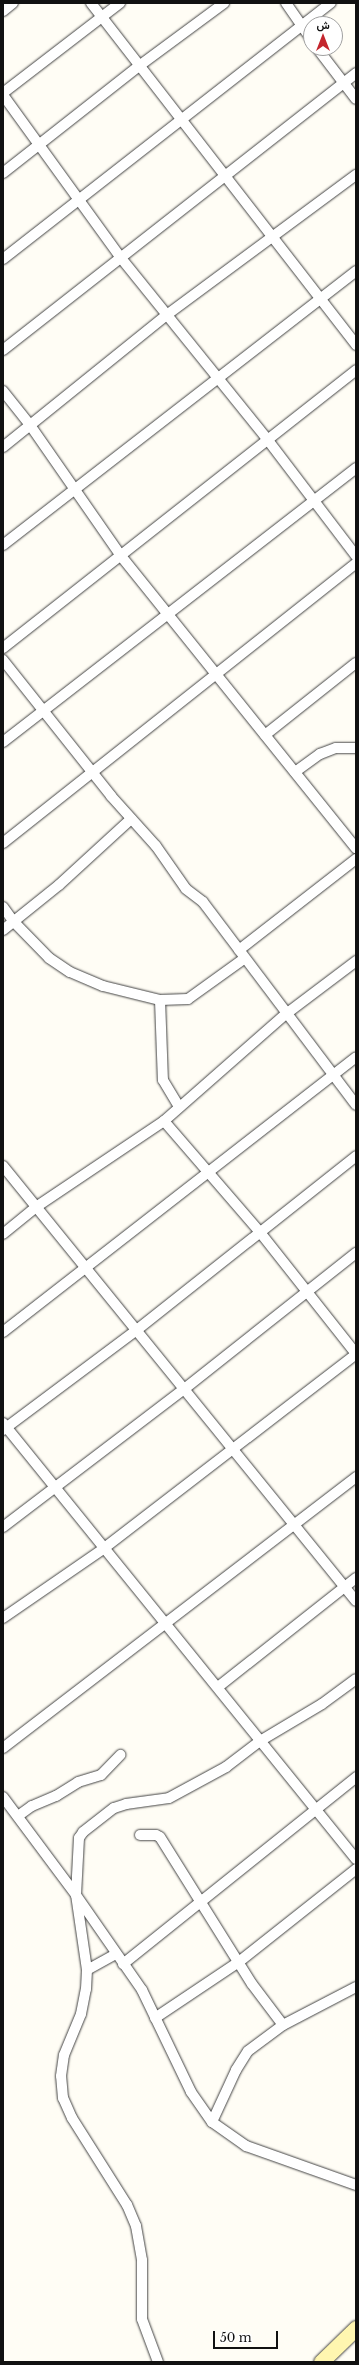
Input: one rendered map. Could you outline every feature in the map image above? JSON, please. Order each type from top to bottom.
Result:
[{"type":"main road","points":[[321,2362],[356,2328]]},
{"type":"street","points":[[3,11],[13,3]]},
{"type":"street","points":[[91,3],[356,345]]},
{"type":"street","points":[[120,3],[3,94],[121,258],[168,314],[267,439],[356,556]]},
{"type":"street","points":[[3,172],[40,145],[139,66],[224,3]]},
{"type":"street","points":[[286,3],[302,26]]},
{"type":"street","points":[[3,259],[180,119],[331,3]]},
{"type":"street","points":[[323,56],[342,84],[356,99]]},
{"type":"street","points":[[3,350],[356,73]]},
{"type":"street","points":[[3,447],[168,314],[273,238],[356,175]]},
{"type":"street","points":[[3,545],[356,271]]},
{"type":"street","points":[[3,648],[356,370]]},
{"type":"street","points":[[3,391],[30,425],[76,489],[121,556],[356,848]]},
{"type":"street","points":[[3,742],[356,468]]},
{"type":"street","points":[[3,843],[356,563]]},
{"type":"street","points":[[3,660],[93,773],[131,819],[156,846],[186,889],[203,902],[356,1105]]},
{"type":"street","points":[[265,736],[356,663]]},
{"type":"street","points":[[294,772],[320,754],[336,748],[356,748]]},
{"type":"street","points":[[3,930],[95,854],[131,819]]},
{"type":"street","points":[[3,907],[14,922],[49,958],[70,972],[103,986],[160,1000],[188,999],[356,859]]},
{"type":"street","points":[[3,1234],[36,1207],[164,1121],[286,1014],[356,961]]},
{"type":"street","points":[[160,1000],[164,1080],[179,1107]]},
{"type":"street","points":[[3,1332],[210,1173],[332,1074],[356,1057]]},
{"type":"street","points":[[3,1618],[103,1549],[356,1354],[259,1231],[164,1121]]},
{"type":"street","points":[[356,1156],[259,1231],[138,1329],[4,1427],[57,1486],[103,1549],[218,1687],[260,1741],[317,1808],[356,1859]]},
{"type":"street","points":[[3,1166],[138,1329],[183,1390],[231,1450],[346,1586],[356,1601]]},
{"type":"street","points":[[3,1527],[183,1390],[356,1253]]},
{"type":"street","points":[[3,1748],[164,1623],[295,1526],[356,1476]]},
{"type":"street","points":[[218,1687],[356,1578]]},
{"type":"street","points":[[158,2362],[142,2319],[142,2260],[136,2226],[128,2205],[72,2118],[63,2098],[61,2076],[64,2055],[85,2001],[87,1970],[76,1895],[78,1844],[82,1832],[120,1805],[169,1798],[226,1767],[260,1741],[322,1704],[356,1679]]},
{"type":"street","points":[[18,1816],[32,1806],[56,1796],[78,1782],[101,1775],[120,1755]]},
{"type":"street","points":[[123,1964],[356,1777]]},
{"type":"street","points":[[3,1797],[76,1895],[142,1990],[191,2092],[212,2122],[246,2146],[356,2185]]},
{"type":"street","points":[[140,1835],[156,1834],[160,1837],[200,1902],[240,1961],[252,1984],[283,2025]]},
{"type":"street","points":[[155,2018],[240,1961],[356,1869]]},
{"type":"street","points":[[87,1970],[116,1954]]},
{"type":"street","points":[[212,2122],[241,2060],[248,2051],[283,2025],[356,1987]]}]
